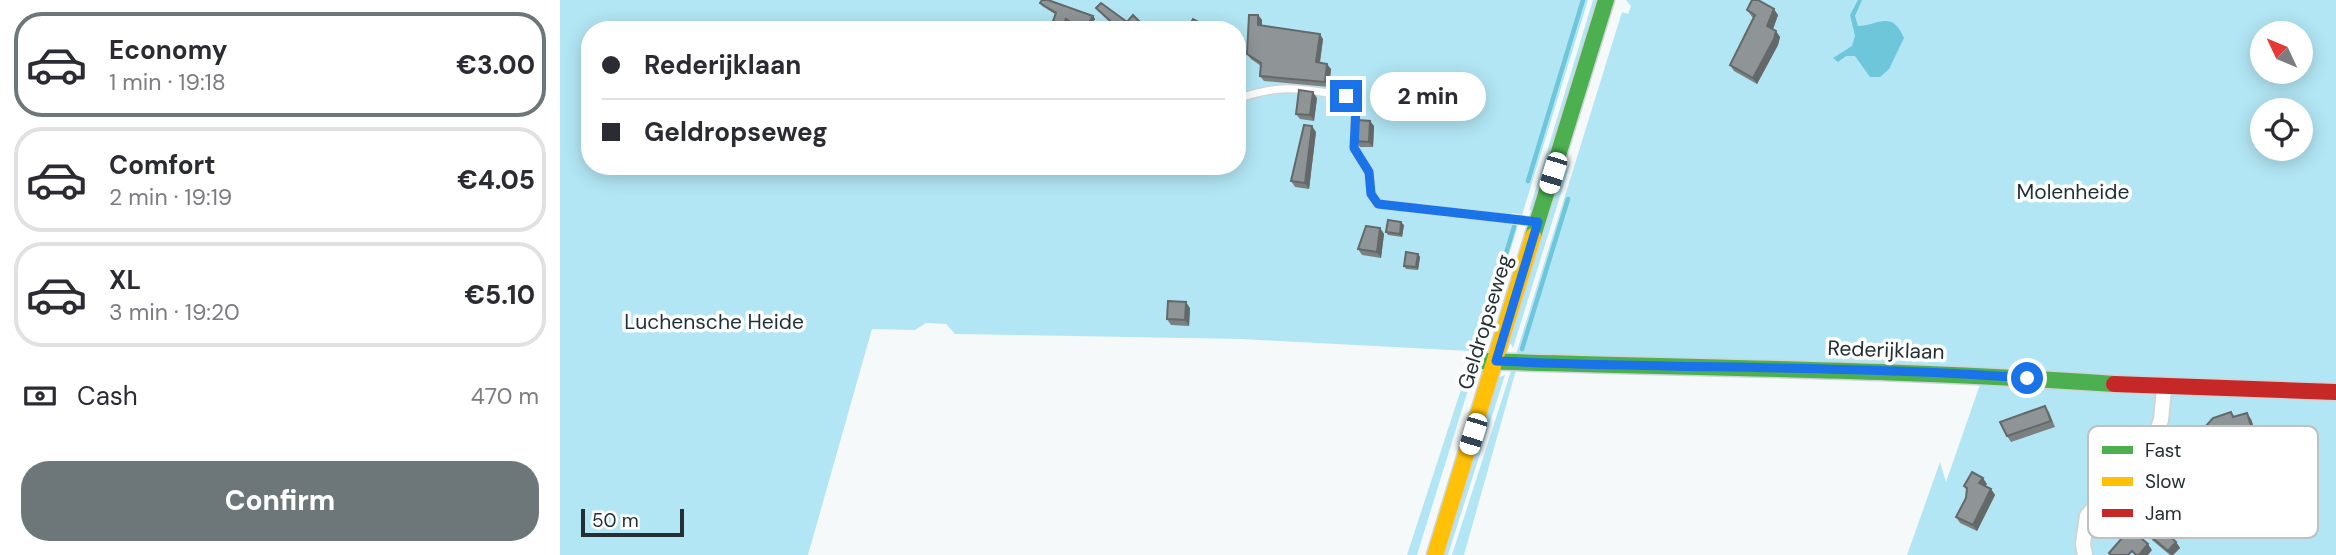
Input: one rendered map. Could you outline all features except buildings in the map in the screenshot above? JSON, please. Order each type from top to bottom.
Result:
[{"type":"street","name":"Geldropseweg","points":[[1436,555],[1487,361],[1538,222],[1606,0]]},
{"type":"street","name":"Rederijklaan","points":[[1487,361],[1932,373],[2164,388],[2336,392]]},
{"type":"street","points":[[2159,426],[2164,388]]},
{"type":"street","points":[[2085,555],[2083,544],[2088,515]]},
{"type":"lane","points":[[1246,96],[1273,88],[1287,87],[1354,99],[1354,148],[1369,172],[1371,194],[1378,204],[1538,222]]},
{"type":"green space","name":"Luchensche Heide","points":[[560,0],[1588,0],[1522,215],[1512,213],[1510,218],[1519,222],[1479,353],[1472,356],[1475,347],[1470,347],[1469,351],[1241,339],[955,334],[946,324],[926,323],[915,330],[872,329],[808,555],[560,555]]},
{"type":"green space","points":[[1593,0],[1598,0],[1535,207],[1529,211]]},
{"type":"green space","name":"Molenheide","points":[[1626,0],[2336,0],[2336,555],[1907,555],[1940,462],[1946,482],[1984,373],[1516,354],[1622,12],[1628,14],[1631,6]]},
{"type":"green space","points":[[1571,161],[1513,348],[1509,341],[1557,184]]},
{"type":"green space","points":[[1468,368],[1473,374],[1417,555],[1407,555]]},
{"type":"green space","points":[[1516,370],[1464,555],[1452,555],[1511,371]]},
{"type":"green space","points":[[1505,375],[1448,555],[1443,555],[1497,378]]},
{"type":"shaded area","points":[[1858,0],[1862,0],[1855,16],[1858,26],[1889,21],[1899,29],[1904,38],[1889,69],[1880,77],[1870,77],[1855,56],[1846,56],[1838,62],[1833,58],[1852,46],[1855,36],[1850,15]]},
{"type":"waterway","points":[[1528,181],[1583,0]]},
{"type":"waterway","points":[[1522,349],[1568,199]]},
{"type":"waterway","points":[[1478,346],[1514,227]]},
{"type":"traffic: fast","points":[[1533,236],[1606,0]]},
{"type":"traffic: fast","points":[[1479,361],[1876,372],[2114,384]]},
{"type":"traffic: slow","points":[[1435,555],[1533,236]]},
{"type":"traffic: jam","points":[[2114,384],[2336,392]]},
{"type":"route","points":[[1346,96],[1354,99],[1356,106],[1354,148],[1369,172],[1371,194],[1378,204],[1524,218],[1538,222],[1496,361],[1746,370],[1815,368],[2027,378]]}]
